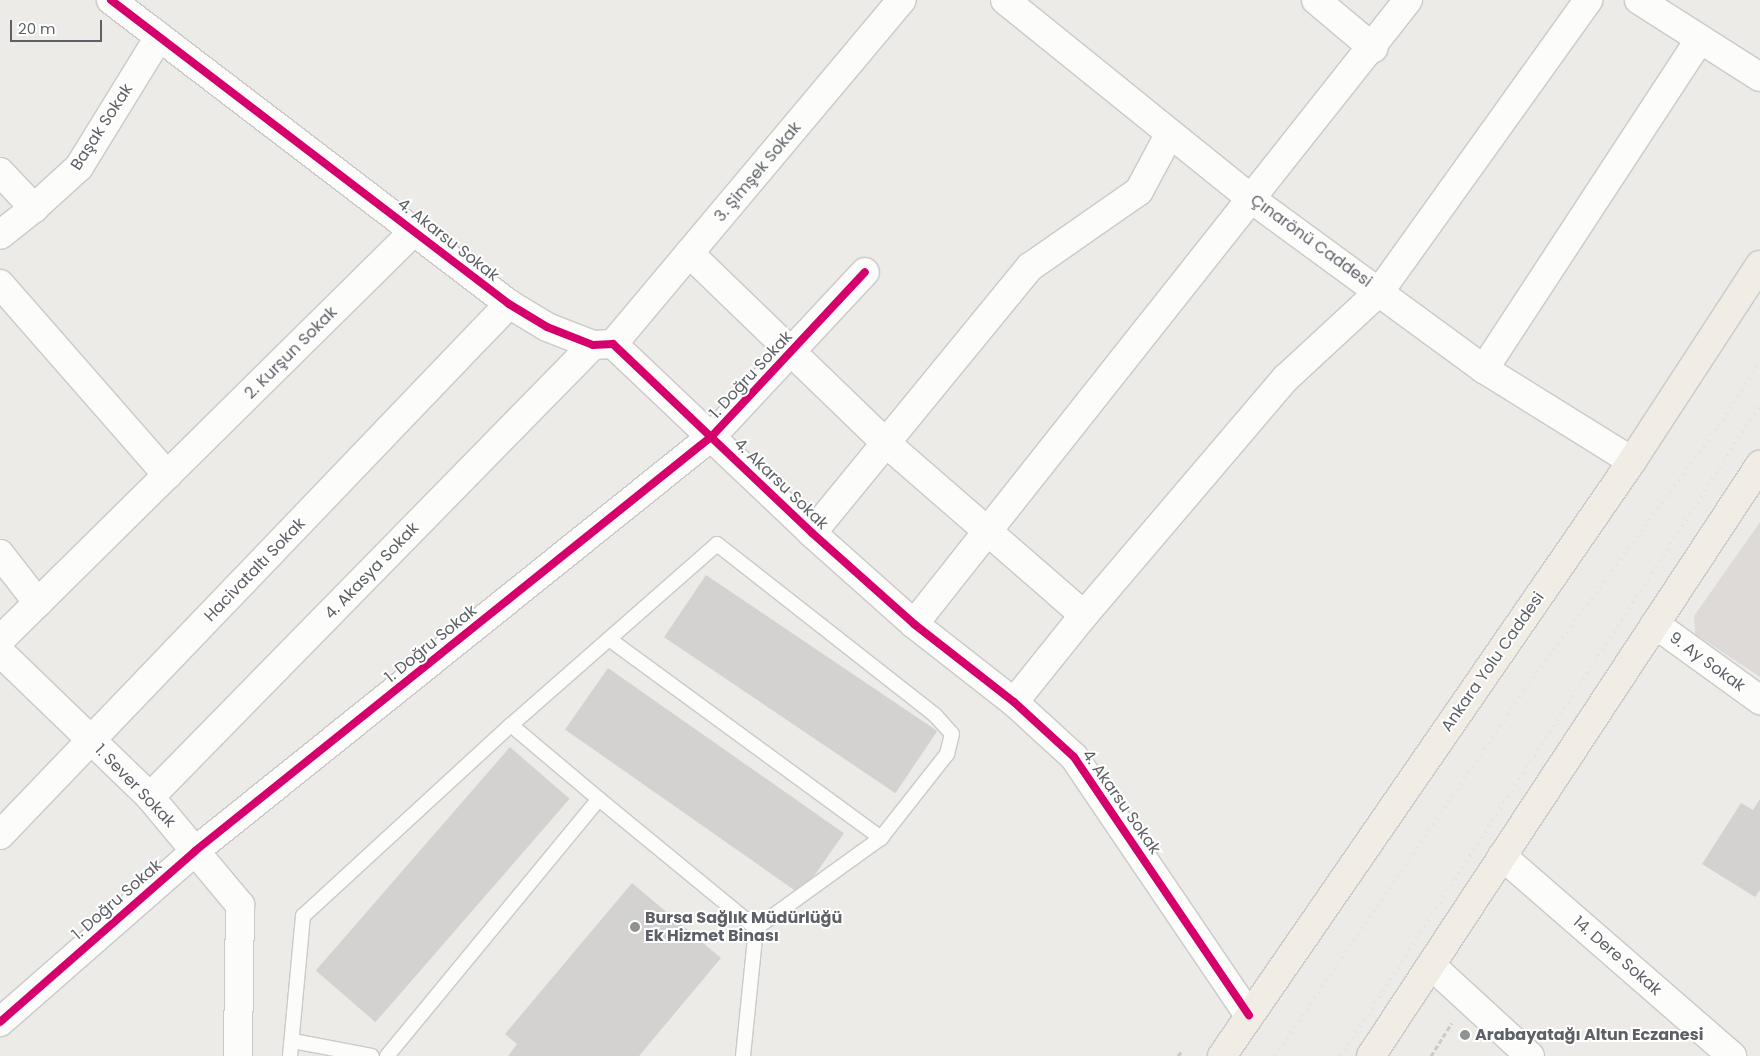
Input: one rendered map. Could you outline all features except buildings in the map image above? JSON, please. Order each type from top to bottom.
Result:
[{"type":"highway","name":"Ankara Yolu Caddesi","points":[[1222,1056],[1632,461],[1760,265]]},
{"type":"highway","points":[[1372,1056],[1760,465]]},
{"type":"street","name":"4. Akarsu Sokak","points":[[111,0],[509,304],[547,327],[603,344],[712,436],[812,533],[914,624],[1014,702],[1074,757],[1249,1015]]},
{"type":"street","name":"3. Şimşek Sokak","points":[[603,344],[689,253],[902,0]]},
{"type":"street","name":"Çınarönü Caddesi","points":[[1005,0],[1169,135],[1250,198],[1380,291],[1484,369],[1632,461]]},
{"type":"street","points":[[1316,0],[1373,48]]},
{"type":"street","points":[[914,624],[1250,198],[1373,48],[1408,0]]},
{"type":"street","points":[[1014,702],[1084,615],[1286,378],[1380,291],[1588,0]]},
{"type":"street","points":[[1639,0],[1699,41],[1760,76]]},
{"type":"street","name":"Başak Sokak","points":[[0,236],[79,167],[159,37]]},
{"type":"street","points":[[1484,369],[1699,41]]},
{"type":"street","points":[[812,533],[1030,267],[1139,191],[1169,135]]},
{"type":"street","points":[[0,172],[34,208]]},
{"type":"street","name":"2. Kurşun Sokak","points":[[0,640],[414,231]]},
{"type":"street","points":[[689,253],[793,351],[886,443],[985,532],[1084,615]]},
{"type":"street","name":"1. Doğru Sokak","points":[[0,1022],[195,851],[712,436],[865,272]]},
{"type":"street","points":[[0,284],[167,474]]},
{"type":"street","name":"Hacivataltı Sokak","points":[[0,835],[509,304]]},
{"type":"street","name":"4. Akasya Sokak","points":[[150,797],[603,344]]},
{"type":"street","points":[[0,554],[38,602]]},
{"type":"street","name":"9. Ay Sokak","points":[[1655,624],[1760,700]]},
{"type":"street","name":"1. Sever Sokak","points":[[0,652],[150,797],[240,905],[238,1056]]},
{"type":"street","name":"14. Dere Sokak","points":[[1502,856],[1732,1056]]},
{"type":"street","points":[[1432,966],[1530,1056]]},
{"type":"lane","points":[[290,1056],[293,1041],[303,916],[511,725],[717,544],[935,715],[952,734],[947,754],[881,838],[756,928],[744,1056]]},
{"type":"lane","points":[[608,639],[881,838]]},
{"type":"lane","points":[[511,725],[756,928]]},
{"type":"lane","points":[[387,1056],[599,799]]},
{"type":"lane","points":[[293,1041],[372,1056]]},
{"type":"path","points":[[1430,1056],[1468,999]]},
{"type":"path","points":[[1178,1056],[1181,1052]]},
{"type":"shaded area","points":[[1760,522],[1760,677],[1695,634],[1694,616]]},
{"type":"railway","points":[[1275,1056],[1525,689],[1719,426],[1760,361]]},
{"type":"railway","points":[[1341,1056],[1760,405]]},
{"type":"cycle path","points":[[111,0],[509,304],[547,327],[593,345],[613,344],[812,533],[914,624],[1014,702],[1074,757],[1249,1015]]},
{"type":"cycle path","points":[[0,1022],[195,851],[712,436],[865,272]]},
{"type":"place","name":"Bursa Sağlık Müdürlüğü Ek Hizmet Binası","points":[[635,927]]},
{"type":"place","name":"Arabayatağı Altun Eczanesi","points":[[1465,1035]]}]
